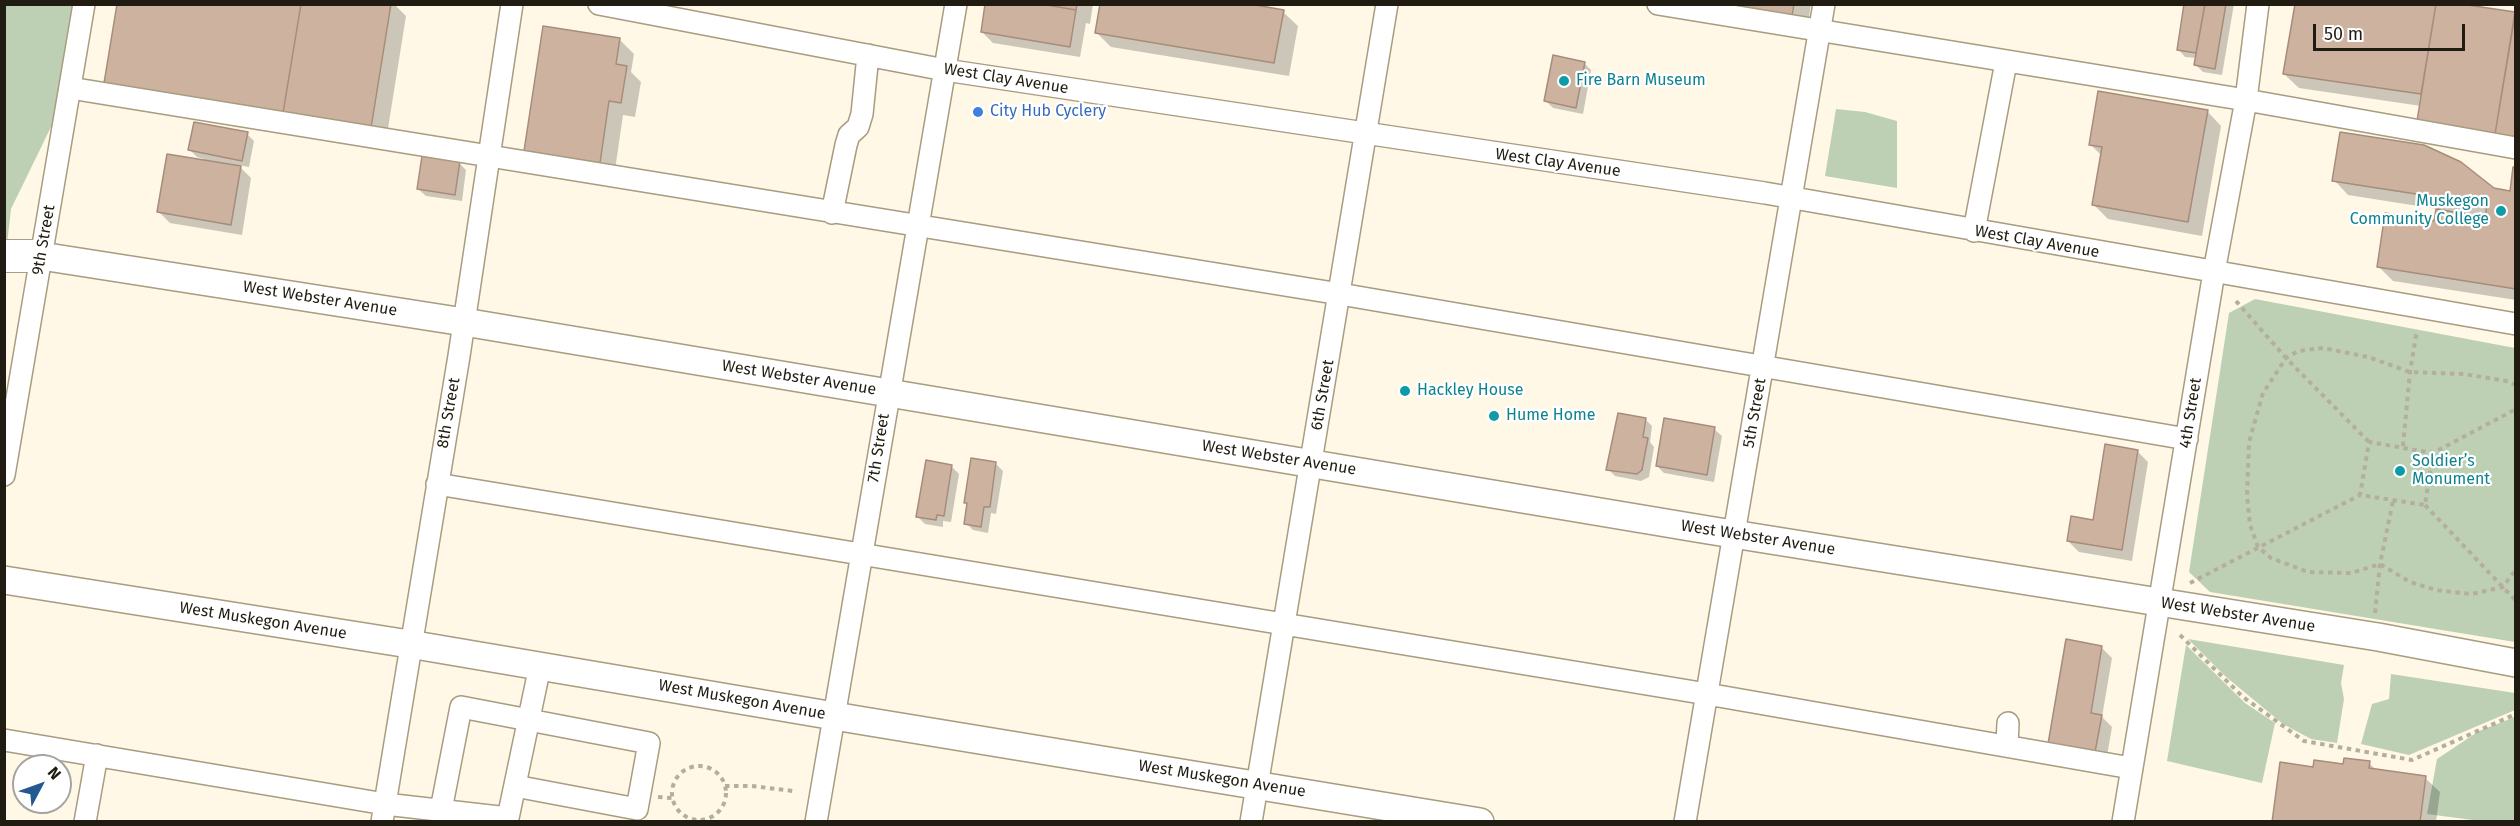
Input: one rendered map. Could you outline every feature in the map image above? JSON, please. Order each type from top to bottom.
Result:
[{"type":"highway","points":[[4,256],[41,256]]},
{"type":"main road","name":"West Webster Avenue","points":[[41,256],[464,322],[2516,663]]},
{"type":"main road","name":"West Muskegon Avenue","points":[[4,580],[409,644],[1480,822]]},
{"type":"street","name":"9th Street","points":[[4,475],[84,4]]},
{"type":"street","name":"8th Street","points":[[383,813],[409,644],[464,322],[512,4]]},
{"type":"street","name":"West Clay Avenue","points":[[599,4],[945,70],[1363,135],[1792,197],[1974,231],[2516,324]]},
{"type":"street","name":"7th Street","points":[[816,822],[956,4]]},
{"type":"street","name":"6th Street","points":[[1251,822],[1340,294],[1363,135],[1387,4]]},
{"type":"street","points":[[1658,4],[2246,100],[2516,148]]},
{"type":"street","name":"5th Street","points":[[1685,822],[1824,4]]},
{"type":"street","name":"4th Street","points":[[2123,822],[2214,272],[2246,100],[2258,4]]},
{"type":"street","points":[[832,213],[849,135],[858,127],[862,114],[868,55]]},
{"type":"street","points":[[1974,231],[2006,62]]},
{"type":"street","points":[[70,88],[1340,294],[2187,439]]},
{"type":"street","points":[[437,484],[1707,694],[2132,768]]},
{"type":"street","points":[[4,740],[97,755],[383,813],[441,810],[508,818],[540,666]]},
{"type":"street","points":[[441,810],[460,707],[649,743],[637,809],[515,786]]},
{"type":"street","points":[[2007,723],[2007,745]]},
{"type":"street","points":[[85,822],[97,755]]},
{"type":"path","points":[[2236,301],[2286,358],[2369,442],[2403,446],[2433,453],[2516,409]]},
{"type":"path","points":[[2403,446],[2410,372],[2417,330]]},
{"type":"path","points":[[2516,385],[2506,381],[2464,374],[2410,372],[2368,357],[2323,348],[2298,351],[2286,358],[2263,393],[2249,442],[2247,496],[2250,525],[2258,547],[2271,558],[2308,572],[2351,573],[2379,564],[2410,582],[2436,590],[2472,594],[2503,587],[2516,569]]},
{"type":"path","points":[[2360,495],[2369,442]]},
{"type":"path","points":[[2425,505],[2433,453]]},
{"type":"path","points":[[2190,583],[2360,495],[2425,505],[2516,601]]},
{"type":"path","points":[[2375,613],[2379,564],[2394,501]]},
{"type":"path","points":[[2180,635],[2243,697],[2304,741],[2412,760],[2516,714]]},
{"type":"path","points":[[698,766],[715,771],[725,786],[726,795],[720,811],[705,820],[688,818],[681,813],[672,798],[675,780],[681,773],[698,766]]},
{"type":"path","points":[[725,786],[752,786],[793,791]]},
{"type":"green space","points":[[5,5],[84,5],[70,88],[11,209],[5,262]]},
{"type":"green space","points":[[1836,109],[1865,112],[1897,121],[1897,188],[1825,176]]},
{"type":"green space","points":[[2255,299],[2515,348],[2515,642],[2210,592],[2189,572],[2229,313]]},
{"type":"green space","points":[[2188,639],[2344,665],[2341,683],[2344,699],[2337,743],[2311,739],[2283,724],[2225,676]]},
{"type":"green space","points":[[2186,645],[2245,703],[2275,723],[2262,783],[2167,761]]},
{"type":"green space","points":[[2391,674],[2515,693],[2515,710],[2409,755],[2361,744],[2372,704],[2389,699]]},
{"type":"green space","points":[[2515,717],[2515,821],[2480,821],[2427,814],[2437,759],[2479,731]]},
{"type":"building","points":[[117,4],[301,4],[283,113],[104,83]]},
{"type":"building","points":[[301,4],[391,4],[371,128],[283,113]]},
{"type":"building","points":[[985,4],[1041,4],[1076,10],[1070,47],[981,32]]},
{"type":"building","points":[[1041,4],[1077,4],[1076,10]]},
{"type":"building","points":[[1100,4],[1250,4],[1284,10],[1274,63],[1095,33]]},
{"type":"building","points":[[1702,4],[1794,4],[1791,23]]},
{"type":"building","points":[[2184,4],[2205,4],[2196,53],[2177,50]]},
{"type":"building","points":[[2205,4],[2226,4],[2215,69],[2194,65]]},
{"type":"building","points":[[2295,4],[2436,4],[2421,94],[2283,74]]},
{"type":"building","points":[[2436,4],[2461,4],[2515,12],[2495,134],[2417,121]]},
{"type":"building","points":[[2516,15],[2516,137],[2495,134]]},
{"type":"building","points":[[543,26],[620,38],[616,64],[627,66],[621,103],[609,101],[600,163],[524,151]]},
{"type":"building","name":"Fire Barn Museum","points":[[1553,55],[1585,62],[1576,108],[1544,101]]},
{"type":"building","points":[[2098,91],[2208,110],[2188,222],[2092,205],[2102,147],[2089,145]]},
{"type":"building","points":[[194,122],[248,132],[242,161],[188,150]]},
{"type":"building","name":"Muskegon Community College","points":[[2340,132],[2424,145],[2461,162],[2494,188],[2510,191],[2513,167],[2516,167],[2516,289],[2377,267],[2385,213],[2434,221],[2436,209],[2485,217],[2487,205],[2332,181]]},
{"type":"building","points":[[167,154],[241,166],[231,225],[157,212]]},
{"type":"building","points":[[422,156],[460,161],[455,195],[417,189]]},
{"type":"building","points":[[1618,413],[1646,418],[1643,437],[1648,438],[1642,470],[1637,474],[1606,470]]},
{"type":"building","points":[[1664,418],[1715,427],[1707,475],[1656,466]]},
{"type":"building","points":[[2105,444],[2138,450],[2122,550],[2067,541],[2071,516],[2093,520]]},
{"type":"building","points":[[971,458],[996,462],[990,507],[984,507],[981,527],[964,524],[967,503],[964,503]]},
{"type":"building","points":[[926,460],[952,465],[944,516],[937,515],[936,520],[916,517]]},
{"type":"building","points":[[2066,639],[2102,646],[2091,713],[2102,715],[2095,752],[2048,744]]},
{"type":"building","points":[[2344,758],[2370,761],[2369,768],[2426,776],[2420,822],[2272,822],[2280,762],[2313,767],[2314,760],[2343,764]]},
{"type":"place","name":"Fire Barn Museum","points":[[1564,81]]},
{"type":"place","name":"City Hub Cyclery","points":[[978,112]]},
{"type":"place","name":"Muskegon Community College","points":[[2501,211]]},
{"type":"place","name":"Hackley House","points":[[1405,391]]},
{"type":"place","name":"Hume Home","points":[[1494,416]]},
{"type":"place","name":"Soldier’s Monument","points":[[2400,471]]}]
